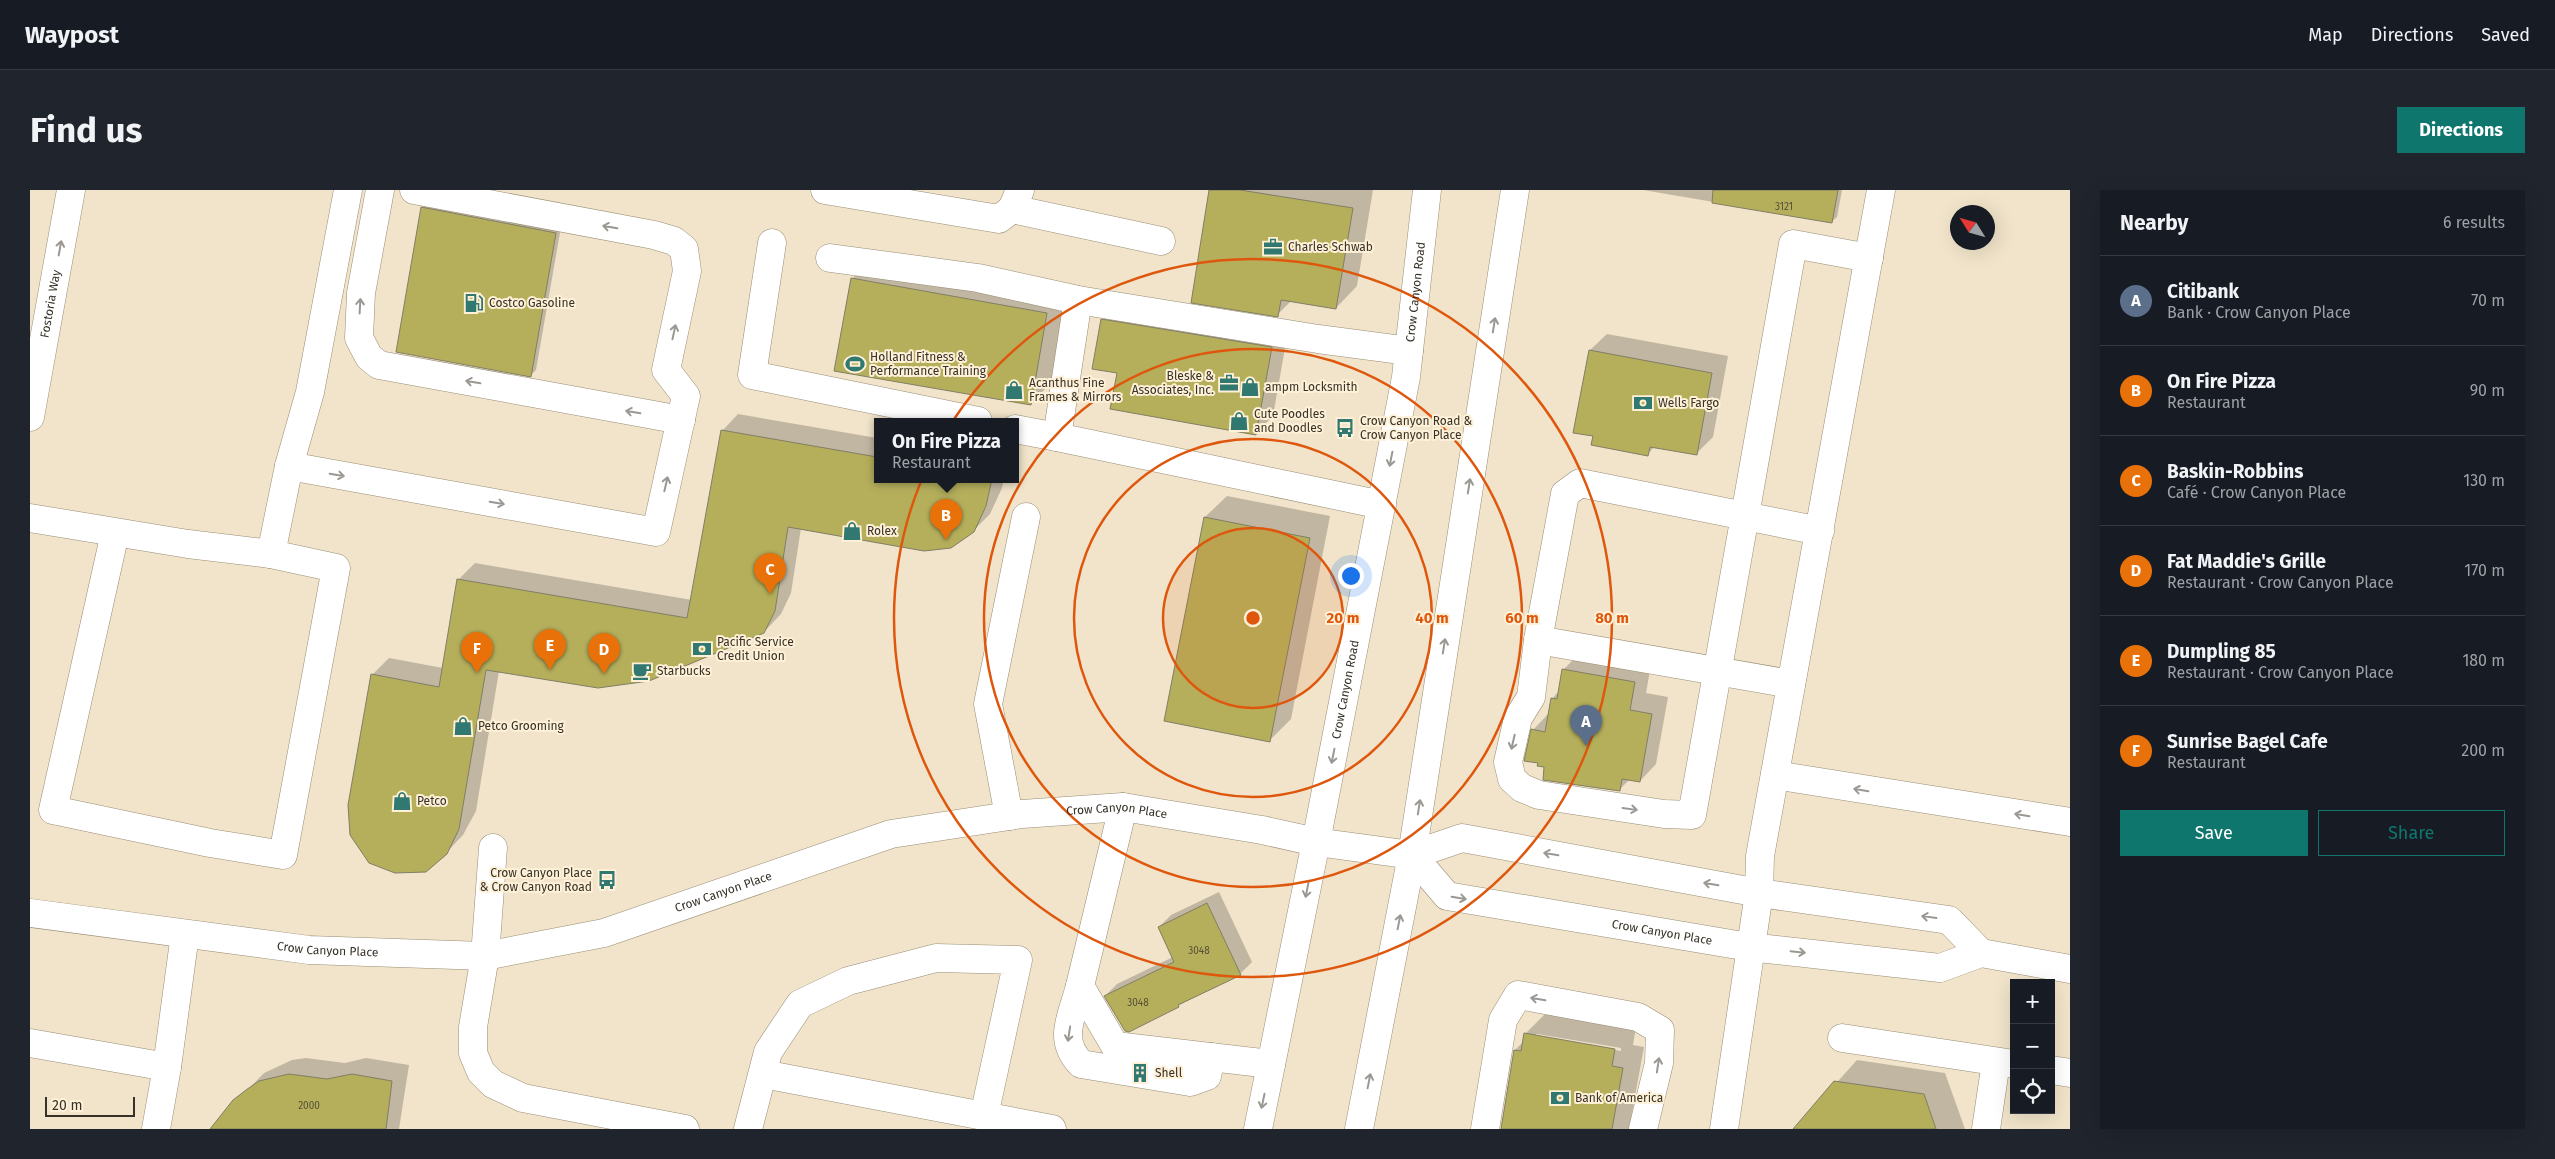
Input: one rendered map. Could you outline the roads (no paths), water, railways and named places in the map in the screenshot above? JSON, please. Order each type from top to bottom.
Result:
[{"type":"street","name":"Fostoria Way","points":[[30,417],[71,190]]},
{"type":"street","points":[[271,554],[289,466],[310,392],[348,190]]},
{"type":"street","points":[[380,190],[361,293],[359,338],[369,357],[378,365],[681,420]]},
{"type":"street","points":[[289,466],[656,532],[686,396],[666,370],[687,271],[684,249],[674,241],[654,235],[414,190]]},
{"type":"street","points":[[825,190],[999,219],[1016,200],[1161,240]]},
{"type":"street","name":"Crow Canyon Road","points":[[1258,1129],[1382,504],[1409,351],[1427,190]]},
{"type":"street","points":[[1359,1129],[1412,855],[1515,190]]},
{"type":"street","points":[[1724,1129],[1758,893],[1760,856],[1881,190]]},
{"type":"street","points":[[772,243],[752,375],[963,418]]},
{"type":"street","points":[[1820,531],[1745,516],[1580,484],[1565,494],[1538,640],[1531,697],[1518,718],[1508,762],[1512,779],[1522,788],[1539,795],[1664,814],[1692,816],[1718,671],[1745,516],[1793,244],[1869,258]]},
{"type":"street","points":[[830,258],[978,278],[1078,300],[1318,339],[1409,351]]},
{"type":"street","points":[[1057,438],[1078,300]]},
{"type":"street","points":[[1019,430],[1382,504]]},
{"type":"street","points":[[1009,816],[988,704],[1026,517]]},
{"type":"street","points":[[30,518],[115,533],[271,554],[336,568],[283,855],[210,843],[53,810],[115,533]]},
{"type":"street","points":[[1538,640],[1791,684]]},
{"type":"street","points":[[1774,775],[2070,822]]},
{"type":"street","points":[[1123,807],[1067,1036],[1071,1054],[1081,1064],[1190,1082],[1207,1076],[1211,1057]]},
{"type":"street","name":"Crow Canyon Place","points":[[30,914],[309,950],[485,956],[604,933],[891,834],[1009,816],[1123,807],[1262,830],[1316,842],[1412,855],[1462,838],[1758,893],[1949,920],[1981,953],[1940,968],[1749,947],[1447,896],[1412,855]]},
{"type":"street","points":[[493,848],[485,956],[473,1027],[473,1053],[481,1072],[493,1084],[524,1098],[685,1129]]},
{"type":"street","points":[[156,1129],[167,1067],[185,934]]},
{"type":"street","points":[[1981,953],[2070,969]]},
{"type":"street","points":[[748,1129],[768,1052],[800,1004],[848,980],[936,958],[1018,960],[984,1116]]},
{"type":"street","points":[[1080,986],[1115,1046],[1271,1064]]},
{"type":"street","points":[[1485,1129],[1503,1020],[1518,995],[1638,1017],[1660,1030],[1659,1063],[1643,1129]]},
{"type":"street","points":[[1842,1038],[2005,1063],[1986,1129]]},
{"type":"street","points":[[30,1043],[167,1067]]},
{"type":"street","points":[[2055,1071],[2070,1073]]},
{"type":"street","points":[[763,1074],[1052,1129]]},
{"type":"place","name":"Charles Schwab","points":[[1273,247]]},
{"type":"place","name":"Costco Gasoline","points":[[474,303]]},
{"type":"place","name":"Holland Fitness & Performance Training","points":[[855,364]]},
{"type":"place","name":"Bleske & Associates, Inc.","points":[[1229,383]]},
{"type":"place","name":"ampm Locksmith","points":[[1250,387]]},
{"type":"place","name":"Acanthus Fine Frames & Mirrors","points":[[1014,390]]},
{"type":"place","name":"Wells Fargo","points":[[1643,403]]},
{"type":"place","name":"Cute Poodles and Doodles","points":[[1239,421]]},
{"type":"place","name":"Crow Canyon Road & Crow Canyon Place","points":[[1345,428]]},
{"type":"place","name":"Rolex","points":[[852,531]]},
{"type":"place","name":"On Fire Pizza","points":[[946,540]]},
{"type":"place","name":"Baskin-Robbins","points":[[770,594]]},
{"type":"place","name":"Pacific Service Credit Union","points":[[702,649]]},
{"type":"place","name":"Dumpling 85","points":[[550,670]]},
{"type":"place","name":"Starbucks","points":[[642,671]]},
{"type":"place","name":"Sunrise Bagel Cafe","points":[[477,673]]},
{"type":"place","name":"Fat Maddie's Grille","points":[[604,674]]},
{"type":"place","name":"Petco Grooming","points":[[463,726]]},
{"type":"place","name":"Citibank","points":[[1586,746]]},
{"type":"place","name":"Petco","points":[[402,801]]},
{"type":"place","name":"Crow Canyon Place & Crow Canyon Road","points":[[607,880]]},
{"type":"place","name":"Shell","points":[[1140,1073]]},
{"type":"place","name":"Bank of America","points":[[1560,1098]]}]
